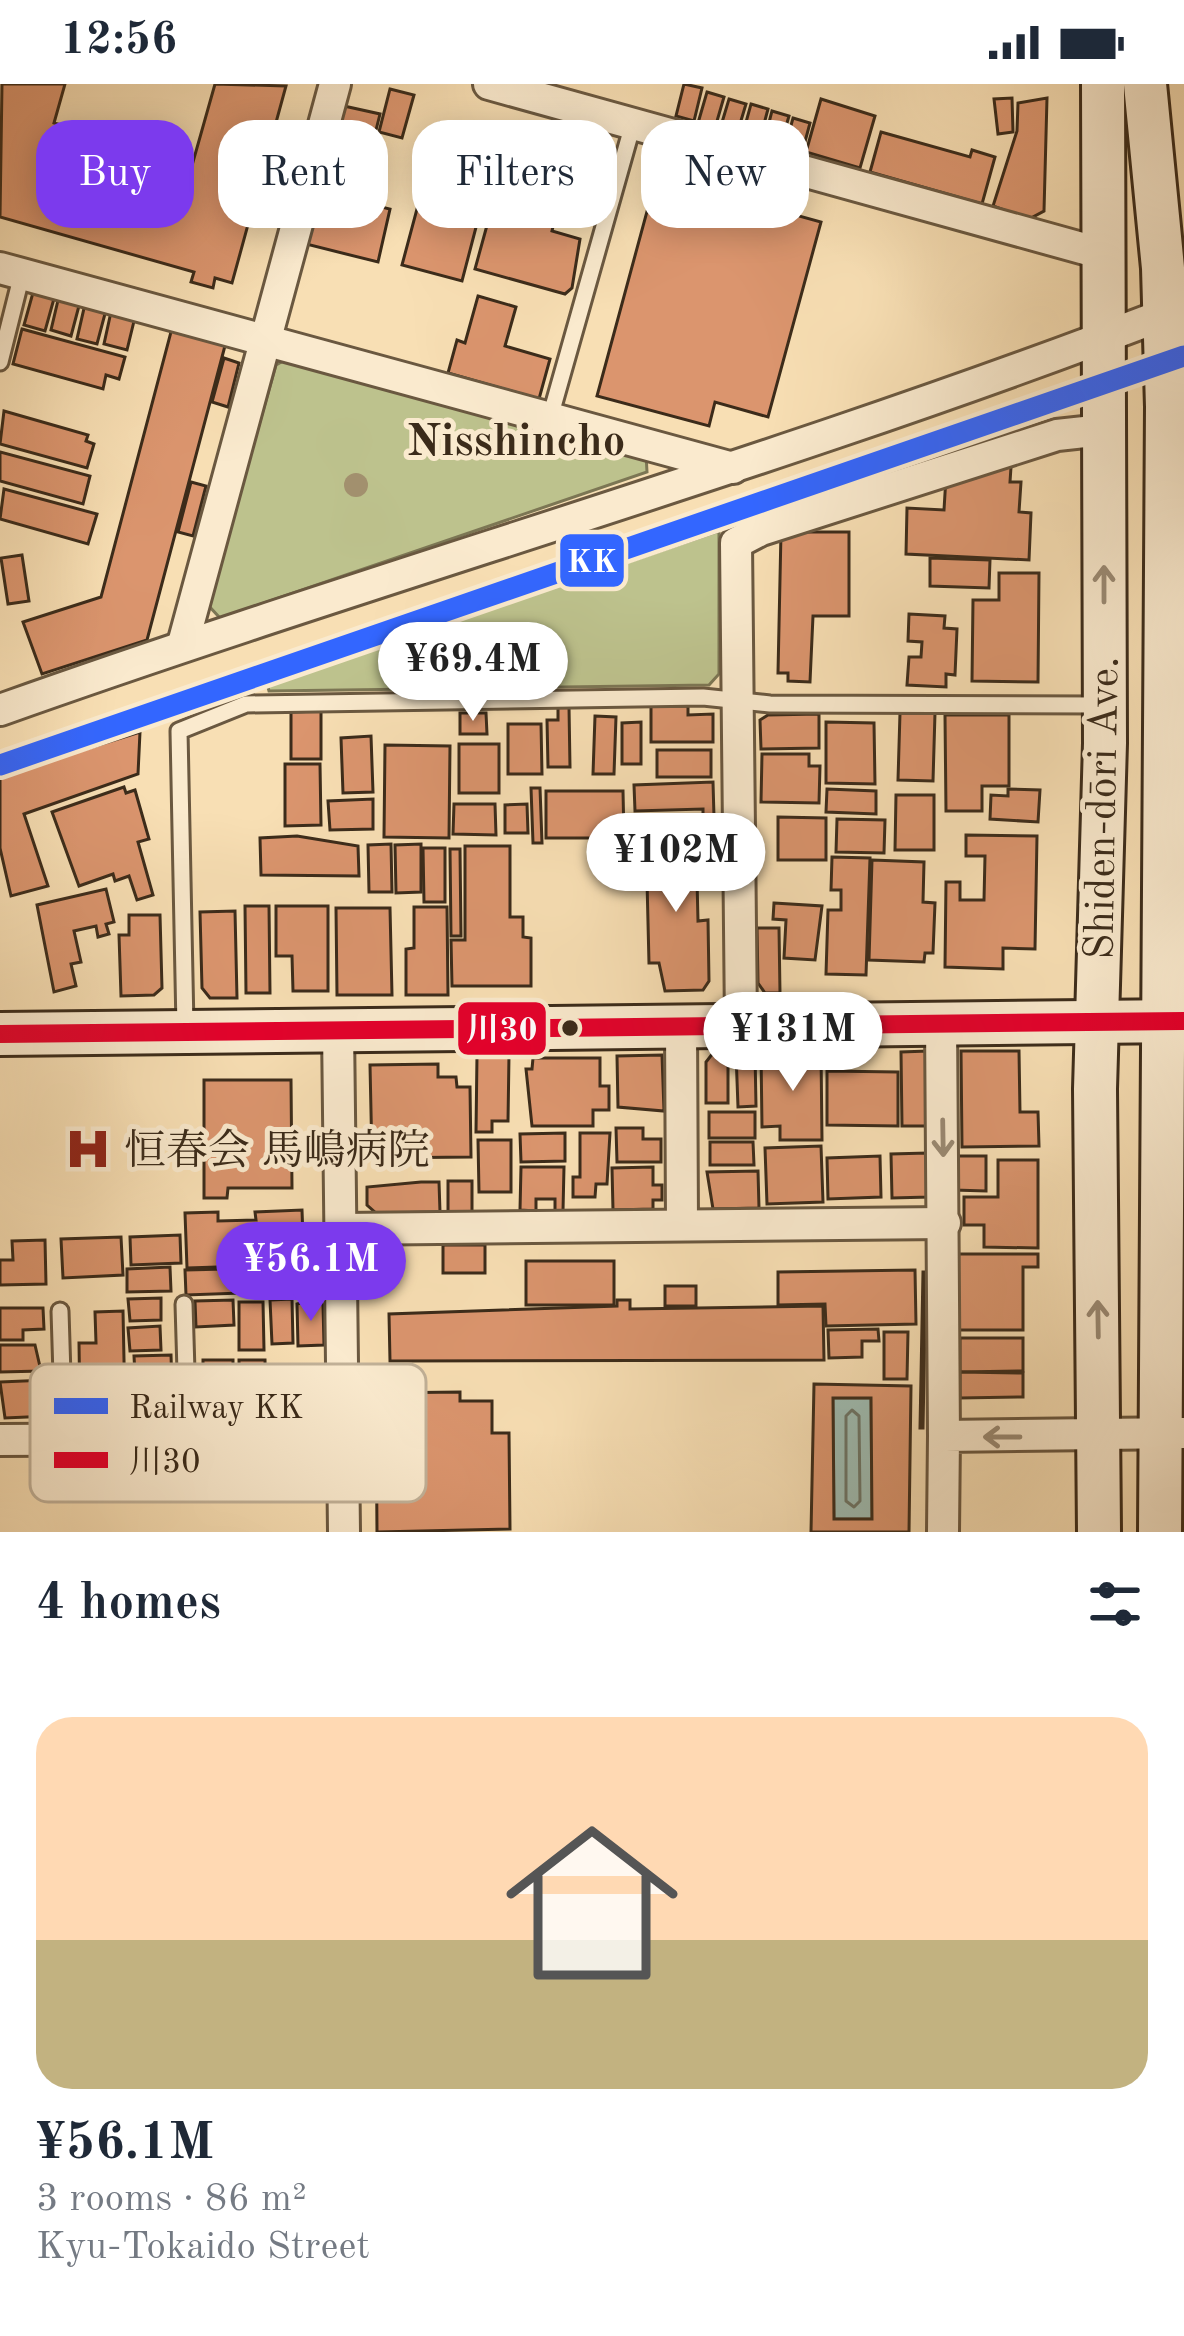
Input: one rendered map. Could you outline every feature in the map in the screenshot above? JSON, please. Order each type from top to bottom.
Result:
[{"type":"main road","name":"Shiden-dōri Ave.","points":[[1103,84],[1105,705],[1142,1020],[1172,1216],[1173,1434],[1160,1532]]},
{"type":"main road","name":"Shiden-dōri Ave.","points":[[1099,1532],[1099,1436],[1173,716],[1174,311],[1145,84]]},
{"type":"main road","points":[[1103,430],[1175,391]]},
{"type":"main road","points":[[1103,430],[1174,456]]},
{"type":"main road","points":[[0,1034],[1142,1020]]},
{"type":"street","points":[[183,644],[335,84]]},
{"type":"street","points":[[489,84],[1103,254]]},
{"type":"street","points":[[11,271],[733,468]]},
{"type":"street","points":[[0,710],[183,644],[733,468],[1174,311]]},
{"type":"street","points":[[741,1024],[736,543],[761,530],[1036,441],[1103,430]]},
{"type":"street","points":[[941,1021],[944,1532]]},
{"type":"street","points":[[681,1024],[682,1224]]},
{"type":"street","points":[[338,1028],[342,1364]]},
{"type":"street","points":[[343,1229],[945,1223]]},
{"type":"street","points":[[944,1436],[1173,1434]]},
{"type":"street","points":[[343,1502],[344,1532]]},
{"type":"lane","points":[[549,421],[633,124]]},
{"type":"lane","points":[[0,362],[11,271]]},
{"type":"lane","points":[[185,1030],[179,731],[246,704],[273,700],[738,700],[1105,705]]},
{"type":"lane","points":[[184,1304],[186,1364]]},
{"type":"lane","points":[[60,1311],[62,1364]]},
{"type":"green space","points":[[289,358],[646,454],[647,472],[220,618],[208,605],[276,365]]},
{"type":"green space","points":[[719,531],[719,674],[709,685],[269,691],[267,684]]},
{"type":"water","points":[[833,1398],[871,1398],[872,1519],[834,1519]]},
{"type":"building","points":[[2,84],[65,84],[55,120],[36,120],[36,227],[0,217]]},
{"type":"building","points":[[215,84],[286,86],[277,120],[218,120],[218,228],[247,228],[232,283],[215,278],[213,288],[191,282],[194,272],[39,228],[194,228],[194,158]]},
{"type":"building","points":[[684,84],[702,88],[694,120],[676,116]]},
{"type":"building","points":[[390,89],[414,95],[402,138],[388,134],[388,120],[382,120]]},
{"type":"building","points":[[707,92],[724,97],[717,120],[699,120]]},
{"type":"building","points":[[1012,98],[1013,132],[998,134],[994,99]]},
{"type":"building","points":[[1047,98],[1044,211],[1029,219],[993,206],[1017,131],[1018,103]]},
{"type":"building","points":[[729,99],[746,104],[741,120],[723,120]]},
{"type":"building","points":[[821,99],[875,116],[860,168],[809,153]]},
{"type":"building","points":[[751,104],[768,109],[765,120],[747,120]]},
{"type":"building","points":[[344,106],[380,114],[378,120],[340,120]]},
{"type":"building","points":[[772,111],[789,116],[788,120],[770,120]]},
{"type":"building","points":[[881,132],[970,157],[972,150],[995,157],[982,204],[870,172]]},
{"type":"building","points":[[809,219],[821,222],[768,417],[715,402],[709,426],[597,396],[642,228],[809,228]]},
{"type":"building","points":[[310,228],[386,228],[378,262],[306,244]]},
{"type":"building","points":[[412,228],[476,228],[462,281],[402,265]]},
{"type":"building","points":[[486,228],[553,228],[580,239],[572,288],[565,294],[475,269]]},
{"type":"building","points":[[34,289],[55,295],[45,331],[24,325]]},
{"type":"building","points":[[59,296],[80,302],[71,336],[51,330]]},
{"type":"building","points":[[478,296],[516,307],[505,346],[550,359],[539,399],[448,373],[457,340],[465,343]]},
{"type":"building","points":[[85,304],[106,310],[97,344],[77,339]]},
{"type":"building","points":[[111,312],[135,317],[127,350],[104,344]]},
{"type":"building","points":[[172,328],[226,342],[147,640],[42,674],[23,622],[101,597]]},
{"type":"building","points":[[22,329],[125,357],[119,379],[106,375],[103,389],[13,364]]},
{"type":"building","points":[[224,358],[239,363],[228,407],[212,402]]},
{"type":"building","points":[[4,411],[88,435],[86,441],[94,444],[87,468],[0,444]]},
{"type":"building","points":[[0,452],[90,476],[83,504],[0,481]]},
{"type":"building","points":[[976,465],[1011,467],[1010,482],[1021,482],[1019,512],[1031,513],[1029,560],[906,554],[907,508],[944,510],[946,477],[975,478]]},
{"type":"building","points":[[191,482],[206,486],[193,536],[178,532]]},
{"type":"building","points":[[4,489],[97,514],[88,544],[0,519]]},
{"type":"building","points":[[781,532],[849,532],[849,616],[813,616],[810,682],[788,681],[788,673],[778,673]]},
{"type":"building","points":[[22,555],[29,601],[8,604],[1,558]]},
{"type":"building","points":[[930,558],[990,560],[989,588],[930,586]]},
{"type":"building","points":[[999,573],[1039,573],[1038,682],[972,681],[973,600],[999,600]]},
{"type":"building","points":[[909,614],[945,616],[944,628],[957,629],[955,675],[946,674],[946,687],[907,685],[909,657],[921,657],[922,642],[908,641]]},
{"type":"building","points":[[651,706],[688,706],[688,715],[713,714],[713,742],[651,742]]},
{"type":"building","points":[[558,707],[569,707],[570,767],[548,767],[547,720],[558,720]]},
{"type":"building","points":[[321,711],[321,759],[291,759],[291,712]]},
{"type":"building","points":[[460,713],[486,713],[487,734],[460,734]]},
{"type":"building","points":[[900,713],[935,713],[933,781],[898,780]]},
{"type":"building","points":[[819,714],[819,748],[761,749],[760,720],[768,715]]},
{"type":"building","points":[[945,715],[1009,715],[1009,786],[982,786],[982,811],[946,811]]},
{"type":"building","points":[[595,716],[616,717],[614,774],[593,774]]},
{"type":"building","points":[[641,722],[641,764],[622,764],[622,723]]},
{"type":"building","points":[[826,722],[874,723],[875,784],[826,783]]},
{"type":"building","points":[[508,724],[541,724],[542,774],[508,774]]},
{"type":"building","points":[[140,732],[138,774],[24,814],[48,886],[11,896],[0,848],[0,776]]},
{"type":"building","points":[[371,736],[373,792],[343,793],[341,738]]},
{"type":"building","points":[[459,744],[499,744],[499,793],[459,793]]},
{"type":"building","points":[[385,745],[450,746],[449,838],[384,837]]},
{"type":"building","points":[[657,750],[711,750],[711,777],[657,777]]},
{"type":"building","points":[[762,754],[809,754],[809,766],[820,766],[819,803],[761,802]]},
{"type":"building","points":[[285,764],[320,764],[321,825],[285,826]]},
{"type":"building","points":[[713,782],[714,817],[703,818],[703,809],[635,811],[634,785]]},
{"type":"building","points":[[124,787],[126,793],[135,790],[149,839],[138,842],[153,895],[137,900],[129,876],[115,881],[113,874],[79,886],[52,812]]},
{"type":"building","points":[[531,788],[540,788],[542,843],[533,843]]},
{"type":"building","points":[[827,789],[876,791],[876,814],[826,812]]},
{"type":"building","points":[[1008,789],[1040,790],[1038,822],[990,819],[991,795],[1008,796]]},
{"type":"building","points":[[546,791],[623,791],[624,838],[546,838]]},
{"type":"building","points":[[896,795],[934,795],[934,850],[895,850]]},
{"type":"building","points":[[373,799],[373,829],[330,830],[328,801]]},
{"type":"building","points":[[454,804],[495,804],[496,835],[453,834]]},
{"type":"building","points":[[527,804],[528,833],[505,833],[505,805]]},
{"type":"building","points":[[778,817],[826,818],[826,860],[778,860]]},
{"type":"building","points":[[837,819],[885,820],[884,853],[836,852]]},
{"type":"building","points":[[966,835],[1037,836],[1035,949],[1003,948],[1003,969],[945,967],[946,882],[960,882],[960,900],[984,900],[985,856],[966,856]]},
{"type":"building","points":[[297,836],[358,846],[359,876],[261,875],[260,838]]},
{"type":"building","points":[[696,839],[698,921],[708,920],[709,981],[703,990],[665,991],[659,963],[649,963],[646,840]]},
{"type":"building","points":[[391,844],[392,892],[369,892],[368,845]]},
{"type":"building","points":[[421,844],[421,892],[396,893],[395,845]]},
{"type":"building","points":[[465,846],[510,846],[510,917],[523,917],[523,937],[531,938],[531,986],[452,986],[451,940],[465,940]]},
{"type":"building","points":[[423,848],[445,848],[445,902],[424,902]]},
{"type":"building","points":[[450,849],[460,849],[461,936],[451,936]]},
{"type":"building","points":[[832,857],[870,858],[866,975],[826,974],[828,910],[841,910],[841,890],[831,890]]},
{"type":"building","points":[[872,860],[924,862],[923,902],[935,903],[933,953],[925,953],[924,962],[869,960]]},
{"type":"building","points":[[106,889],[114,922],[106,924],[109,934],[98,937],[96,926],[74,931],[81,962],[71,964],[76,986],[54,992],[37,905]]},
{"type":"building","points":[[774,903],[822,906],[815,960],[784,958],[786,920],[773,919]]},
{"type":"building","points":[[245,906],[269,906],[270,993],[246,993]]},
{"type":"building","points":[[276,906],[328,906],[328,991],[293,991],[292,956],[276,956]]},
{"type":"building","points":[[414,907],[447,907],[448,995],[406,995],[406,949],[414,948]]},
{"type":"building","points":[[336,908],[390,908],[392,995],[337,995]]},
{"type":"building","points":[[235,911],[237,998],[210,998],[202,988],[200,912]]},
{"type":"building","points":[[129,915],[160,915],[162,988],[154,995],[121,996],[119,935],[129,935]]},
{"type":"building","points":[[757,928],[779,928],[780,993],[765,993],[758,983]]},
{"type":"building","points":[[928,1051],[929,1126],[902,1126],[901,1052]]},
{"type":"building","points":[[961,1051],[1019,1051],[1020,1112],[1038,1112],[1039,1146],[962,1147]]},
{"type":"building","points":[[821,1052],[822,1140],[780,1140],[780,1126],[762,1127],[761,1053]]},
{"type":"building","points":[[713,1053],[728,1053],[728,1103],[706,1103],[706,1062]]},
{"type":"building","points":[[736,1053],[755,1053],[756,1106],[738,1107]]},
{"type":"building","points":[[477,1055],[509,1055],[508,1121],[492,1121],[492,1132],[476,1132]]},
{"type":"building","points":[[662,1055],[664,1111],[618,1107],[617,1056]]},
{"type":"building","points":[[533,1058],[600,1058],[600,1086],[609,1086],[609,1110],[593,1110],[593,1126],[532,1126],[526,1069],[532,1069]]},
{"type":"building","points":[[438,1064],[438,1077],[456,1077],[457,1087],[470,1087],[471,1157],[372,1158],[370,1065]]},
{"type":"building","points":[[827,1071],[898,1072],[898,1126],[827,1125]]},
{"type":"building","points":[[204,1080],[291,1080],[292,1188],[228,1188],[227,1198],[204,1198]]},
{"type":"building","points":[[709,1112],[755,1112],[755,1138],[709,1138]]},
{"type":"building","points":[[616,1128],[643,1128],[643,1139],[661,1139],[661,1162],[617,1162]]},
{"type":"building","points":[[565,1133],[565,1161],[521,1162],[520,1134]]},
{"type":"building","points":[[580,1133],[610,1133],[607,1184],[596,1184],[595,1197],[573,1197],[573,1177],[580,1177]]},
{"type":"building","points":[[478,1140],[511,1140],[511,1192],[479,1192]]},
{"type":"building","points":[[710,1142],[753,1142],[754,1165],[710,1165]]},
{"type":"building","points":[[821,1146],[823,1202],[767,1204],[765,1148]]},
{"type":"building","points":[[927,1153],[929,1197],[892,1198],[891,1154]]},
{"type":"building","points":[[880,1156],[881,1197],[828,1199],[827,1158]]},
{"type":"building","points":[[954,1156],[986,1156],[986,1191],[954,1190]]},
{"type":"building","points":[[998,1160],[1038,1160],[1038,1248],[984,1247],[984,1225],[964,1225],[964,1197],[998,1197]]},
{"type":"building","points":[[521,1167],[564,1167],[563,1211],[555,1211],[555,1199],[536,1199],[536,1211],[520,1210]]},
{"type":"building","points":[[653,1167],[653,1185],[662,1185],[662,1200],[653,1200],[653,1209],[613,1210],[612,1168]]},
{"type":"building","points":[[758,1171],[759,1208],[713,1209],[707,1172]]},
{"type":"building","points":[[448,1181],[472,1181],[472,1212],[448,1212]]},
{"type":"building","points":[[439,1182],[440,1212],[376,1213],[367,1205],[367,1187]]},
{"type":"building","points":[[302,1210],[304,1264],[187,1268],[185,1213],[218,1212],[218,1221],[256,1220],[255,1212]]},
{"type":"building","points":[[180,1235],[181,1263],[131,1265],[130,1237]]},
{"type":"building","points":[[121,1237],[123,1275],[63,1278],[61,1239]]},
{"type":"building","points":[[45,1240],[46,1284],[0,1285],[0,1260],[13,1260],[12,1241]]},
{"type":"building","points":[[443,1245],[485,1245],[485,1273],[443,1273]]},
{"type":"building","points":[[954,1254],[1038,1254],[1038,1267],[1023,1267],[1023,1330],[954,1330]]},
{"type":"building","points":[[526,1261],[614,1261],[614,1305],[526,1305]]},
{"type":"building","points":[[170,1267],[171,1291],[127,1292],[127,1269]]},
{"type":"building","points":[[271,1268],[272,1292],[186,1295],[185,1270]]},
{"type":"building","points":[[915,1270],[916,1324],[826,1326],[825,1304],[778,1305],[778,1272]]},
{"type":"building","points":[[923,1272],[926,1272],[920,1428]]},
{"type":"building","points":[[665,1286],[696,1286],[696,1306],[665,1306]]},
{"type":"building","points":[[161,1298],[161,1320],[130,1321],[128,1299]]},
{"type":"building","points":[[292,1299],[293,1343],[272,1344],[270,1300]]},
{"type":"building","points":[[317,1299],[323,1305],[324,1345],[298,1346],[297,1304]]},
{"type":"building","points":[[233,1300],[234,1325],[196,1327],[195,1301]]},
{"type":"building","points":[[617,1300],[630,1300],[630,1309],[823,1306],[824,1360],[390,1361],[389,1314],[617,1306]]},
{"type":"building","points":[[239,1302],[263,1302],[264,1350],[239,1350]]},
{"type":"building","points":[[0,1308],[43,1308],[44,1329],[23,1330],[23,1340],[0,1340]]},
{"type":"building","points":[[123,1311],[124,1364],[79,1364],[79,1343],[96,1343],[95,1312]]},
{"type":"building","points":[[160,1326],[161,1350],[130,1351],[128,1328]]},
{"type":"building","points":[[878,1329],[879,1341],[862,1341],[862,1357],[829,1358],[828,1330]]},
{"type":"building","points":[[884,1332],[908,1332],[907,1379],[884,1379]]},
{"type":"building","points":[[960,1338],[1023,1338],[1023,1371],[960,1372]]},
{"type":"building","points":[[0,1345],[35,1345],[39,1364],[30,1364],[30,1371],[0,1372]]},
{"type":"building","points":[[171,1355],[171,1364],[134,1364],[134,1356]]},
{"type":"building","points":[[203,1360],[233,1360],[233,1364],[203,1364]]},
{"type":"building","points":[[239,1360],[265,1360],[265,1364],[239,1364]]},
{"type":"building","points":[[960,1372],[1023,1373],[1023,1397],[960,1398]]},
{"type":"building","points":[[30,1381],[30,1417],[5,1418],[0,1382]]},
{"type":"building","points":[[814,1384],[911,1386],[909,1532],[811,1532]],"holes":[[[833,1398],[871,1398],[872,1519],[834,1519]]]},
{"type":"building","points":[[426,1392],[460,1392],[460,1401],[492,1401],[492,1433],[509,1433],[510,1529],[377,1532],[377,1502],[426,1502]]},
{"type":"rail line","name":"KK","points":[[0,765],[1184,356]]},
{"type":"transit line","name":"川30","points":[[0,1034],[1184,1021]]},
{"type":"place","name":"恒春会 馬嶋病院","points":[[88,1149]]},
{"type":"district","name":"Nisshincho","points":[[516,439]]}]
